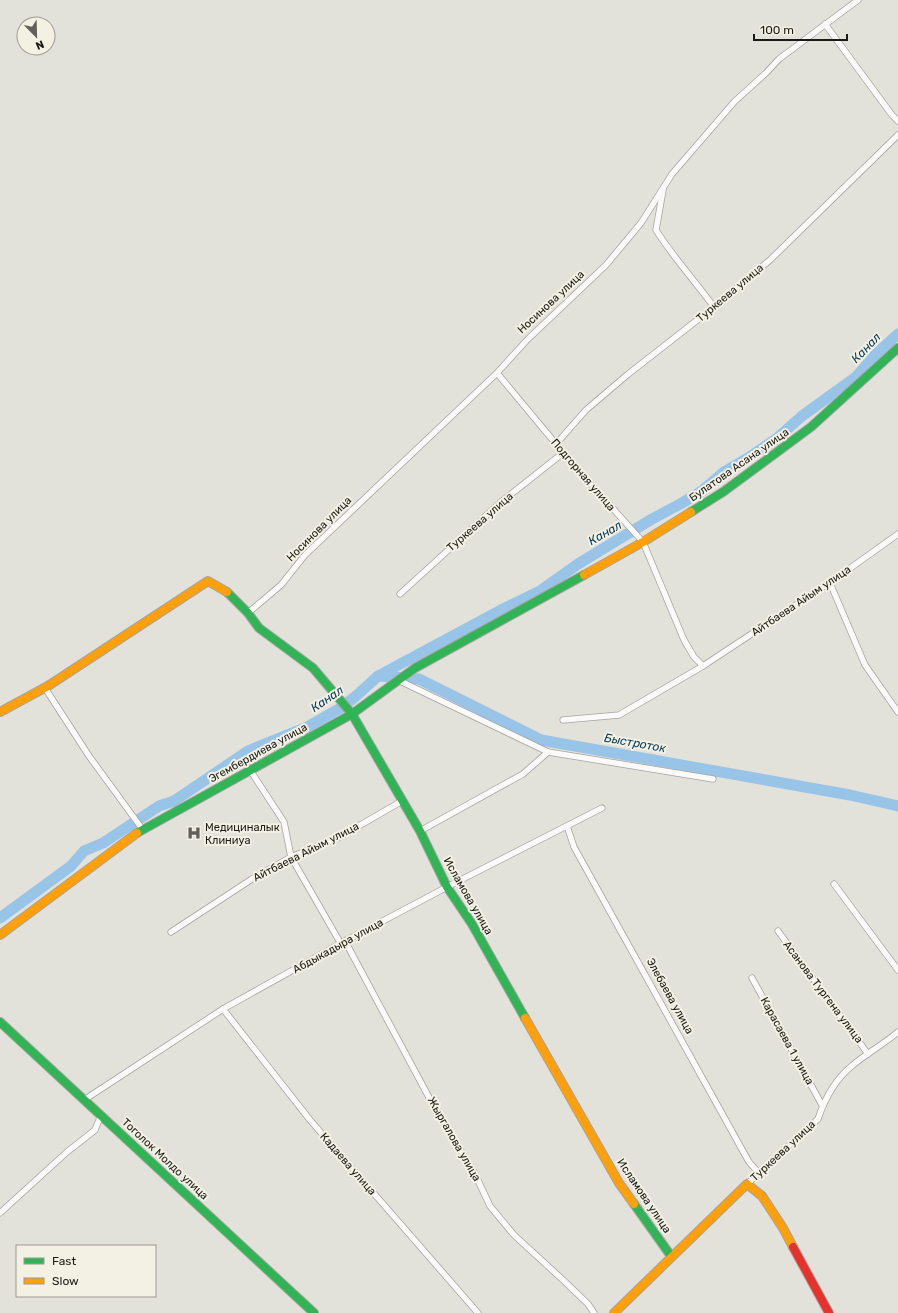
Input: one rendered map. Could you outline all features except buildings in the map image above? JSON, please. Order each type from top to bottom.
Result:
[{"type":"street","name":"Носинова улица","points":[[248,613],[281,584],[305,555],[497,374],[527,340],[606,265],[641,223],[672,174],[735,101],[766,74],[779,59],[858,0]]},
{"type":"street","points":[[825,24],[898,121]]},
{"type":"street","name":"Туркеева улица","points":[[556,444],[586,410],[770,260],[898,135]]},
{"type":"street","points":[[663,188],[656,230],[669,251],[714,307]]},
{"type":"street","name":"Булатова Асана улица","points":[[535,603],[643,542],[723,492],[811,427],[898,348]]},
{"type":"street","name":"Подгорная улица","points":[[497,374],[563,453],[643,542],[684,640],[694,657],[703,666]]},
{"type":"street","name":"Туркеева улица","points":[[400,594],[501,502],[563,453]]},
{"type":"street","name":"Айтбаева Айым улица","points":[[563,720],[619,715],[703,666],[830,583],[898,534]]},
{"type":"street","name":"Исламова улица","points":[[45,688],[208,582],[220,587],[231,595],[248,613],[259,628],[313,668],[352,714],[420,831],[447,887],[472,924],[619,1183],[671,1256]]},
{"type":"street","points":[[830,583],[865,665],[897,709]]},
{"type":"street","name":"Эгембердиева улица","points":[[0,936],[143,830],[352,714],[415,668],[535,603]]},
{"type":"street","points":[[398,680],[548,752],[713,779]]},
{"type":"street","points":[[0,712],[45,688],[89,756],[143,830]]},
{"type":"street","points":[[420,831],[523,774],[548,752]]},
{"type":"street","name":"Жыргалова улица","points":[[250,770],[284,822],[291,857],[343,943],[432,1103],[475,1174],[490,1206],[514,1235],[588,1304],[594,1313]]},
{"type":"street","name":"Айтбаева Айым улица","points":[[171,932],[252,879],[291,857],[338,838],[402,801]]},
{"type":"street","name":"Абдыкадыра улица","points":[[84,1100],[223,1009],[447,887],[602,808]]},
{"type":"street","name":"Элебаева улица","points":[[567,826],[574,847],[749,1162],[759,1173]]},
{"type":"street","points":[[834,884],[898,970]]},
{"type":"street","name":"Асанова Тургена улица","points":[[778,931],[868,1054]]},
{"type":"street","name":"Карасаева 1 улица","points":[[752,978],[822,1105]]},
{"type":"street","name":"Кадаева улица","points":[[223,1009],[310,1120],[478,1313]]},
{"type":"street","name":"Тоголок Молдо улица","points":[[0,1022],[314,1313]]},
{"type":"street","name":"Туркеева улица","points":[[747,1184],[818,1119],[822,1105],[835,1083],[852,1065],[898,1032]]},
{"type":"street","points":[[0,1213],[95,1130],[101,1115]]},
{"type":"street","points":[[614,1313],[671,1256],[747,1184],[762,1196],[779,1222],[829,1313]]},
{"type":"waterway","name":"Канал","points":[[0,918],[71,866],[84,851],[103,843],[159,806],[174,801],[248,751],[307,727],[339,709],[378,676],[501,610],[540,591],[578,564],[652,519],[702,491],[724,472],[776,439],[802,416],[856,377],[875,355],[898,334]]},
{"type":"waterway","name":"Быстроток","points":[[379,676],[419,679],[541,740],[850,795],[898,806]]},
{"type":"traffic: fast","points":[[691,512],[723,492],[811,427],[898,348]]},
{"type":"traffic: fast","points":[[137,833],[352,714],[415,668],[584,575]]},
{"type":"traffic: fast","points":[[227,592],[248,613],[259,628],[313,668],[352,714],[420,831],[447,887],[472,924],[525,1018]]},
{"type":"traffic: fast","points":[[0,1022],[314,1313]]},
{"type":"traffic: fast","points":[[634,1204],[671,1256]]},
{"type":"traffic: slow","points":[[584,575],[643,542],[691,512]]},
{"type":"traffic: slow","points":[[0,712],[48,686],[208,581],[227,592]]},
{"type":"traffic: slow","points":[[0,935],[137,833]]},
{"type":"traffic: slow","points":[[525,1018],[619,1183],[634,1204]]},
{"type":"traffic: slow","points":[[614,1313],[747,1184],[762,1196],[783,1228],[793,1247]]},
{"type":"traffic: jam","points":[[793,1247],[829,1313]]},
{"type":"place","name":"Медициналык Клиниуа","points":[[194,833]]}]
